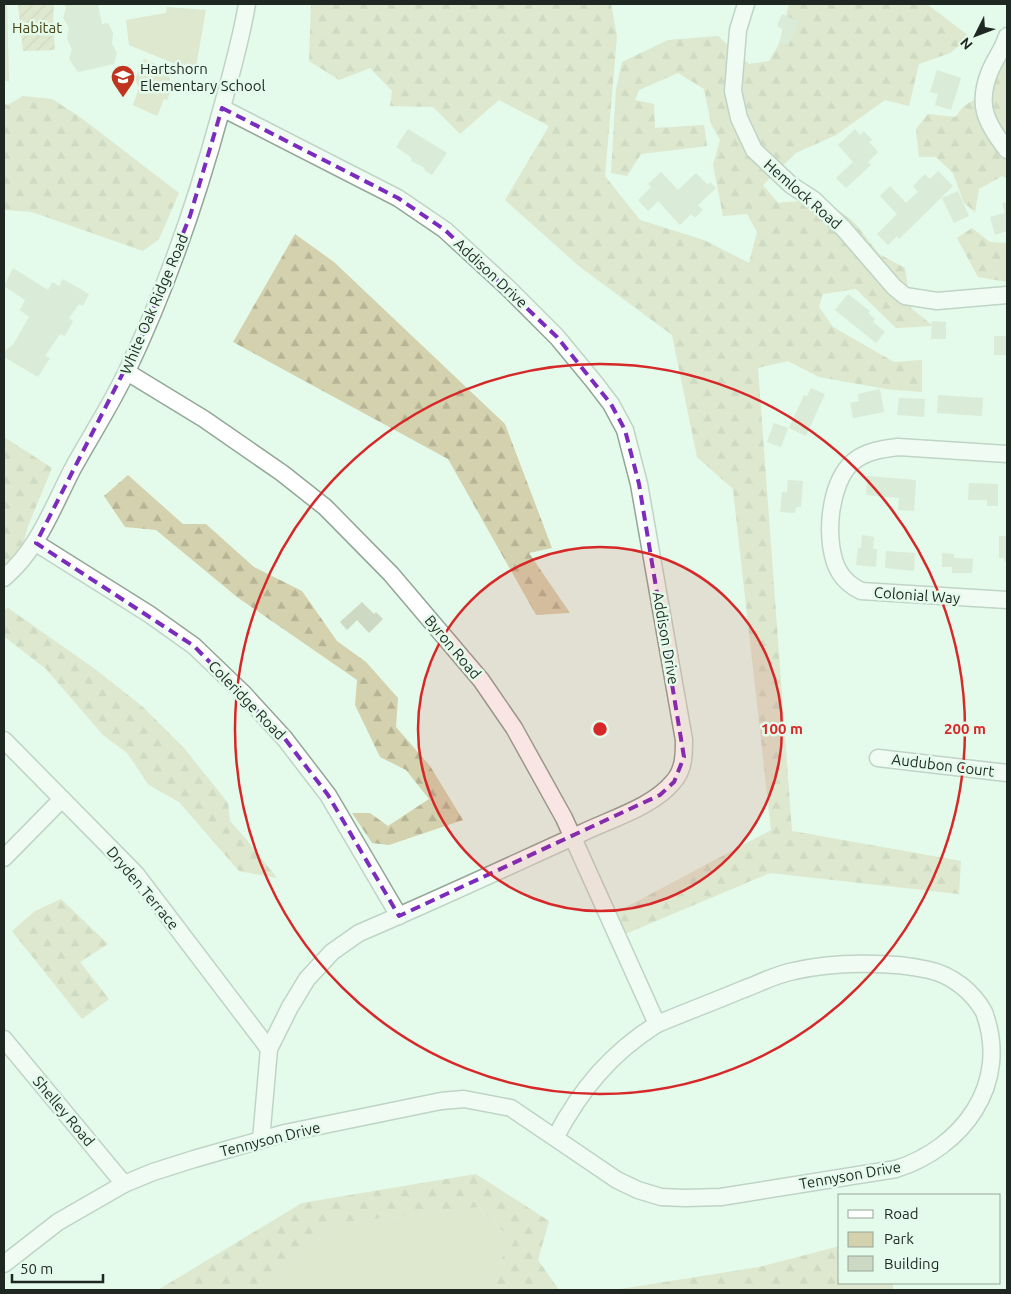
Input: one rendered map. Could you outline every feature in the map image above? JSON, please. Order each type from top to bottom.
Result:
[{"type":"street","name":"White Oak Ridge Road","points":[[4,578],[23,560],[36,542],[71,472],[126,372],[172,266],[190,216],[222,108],[243,28],[247,4]]},
{"type":"street","name":"Hemlock Road","points":[[746,4],[738,30],[733,91],[739,118],[754,150],[791,185],[814,200],[843,228],[894,287],[905,296],[937,301],[1007,295]]},
{"type":"street","points":[[1007,36],[990,71],[982,96],[986,115],[996,136],[1007,150]]},
{"type":"street","name":"Addison Drive","points":[[222,108],[398,198],[445,230],[507,287],[557,337],[611,404],[625,430],[640,484],[684,740],[684,758],[681,770],[674,782],[660,795],[572,837],[358,933],[332,952],[307,979],[269,1048],[261,1140]]},
{"type":"street","name":"Byron Road","points":[[126,372],[204,418],[324,507],[391,574],[481,680],[514,728],[564,818],[656,1024]]},
{"type":"street","name":"Colonial Way","points":[[1007,454],[898,447],[880,449],[866,454],[853,461],[840,480],[834,495],[830,528],[833,551],[838,568],[848,582],[861,591],[1007,600]]},
{"type":"street","name":"Coleridge Road","points":[[36,542],[149,614],[194,646],[243,692],[284,739],[328,795],[399,916]]},
{"type":"street","name":"Dryden Terrace","points":[[4,740],[136,874],[269,1048]]},
{"type":"street","name":"Audubon Court","points":[[878,758],[1007,773]]},
{"type":"street","points":[[4,858],[62,799]]},
{"type":"street","name":"Tennyson Drive","points":[[4,1264],[58,1222],[124,1184],[194,1159],[285,1133],[441,1101],[464,1099],[511,1108],[555,1138],[617,1180],[638,1190],[661,1197],[721,1197],[896,1169],[925,1158],[950,1141],[972,1120],[988,1094],[996,1069],[996,1041],[981,1006],[975,998],[961,985],[927,970],[898,965],[858,964],[820,966],[792,971],[656,1024],[622,1049],[602,1068],[569,1111],[555,1138]]},
{"type":"street","name":"Shelley Road","points":[[4,1039],[124,1184]]},
{"type":"highlighted area","points":[[222,108],[398,198],[445,230],[557,337],[611,404],[625,430],[639,484],[684,757],[674,782],[660,795],[399,916],[328,795],[285,739],[194,646],[36,543],[144,332],[190,216]]},
{"type":"green space","points":[[4,4],[7,4],[9,81],[4,81]]},
{"type":"green space","name":"Habitat","points":[[18,4],[54,4],[55,50],[23,51]]},
{"type":"green space","points":[[311,4],[611,4],[617,36],[605,176],[640,220],[704,240],[749,263],[757,232],[747,214],[723,216],[713,165],[720,140],[711,124],[704,89],[678,73],[639,90],[635,100],[654,104],[655,128],[704,125],[707,146],[641,154],[627,176],[611,173],[616,89],[622,62],[668,40],[718,36],[749,64],[769,61],[779,44],[789,4],[927,4],[970,37],[950,53],[919,64],[909,106],[885,100],[836,135],[796,153],[763,185],[778,203],[823,199],[854,222],[879,254],[905,268],[911,308],[933,326],[896,328],[856,289],[823,294],[819,307],[833,327],[894,362],[922,360],[922,392],[886,389],[819,377],[788,361],[758,368],[792,831],[961,861],[959,894],[770,873],[623,935],[615,913],[771,830],[733,489],[697,457],[672,335],[580,267],[505,200],[549,126],[499,100],[460,134],[433,107],[390,106],[392,91],[370,68],[339,80],[309,61]]},
{"type":"green space","points":[[167,7],[206,10],[195,72],[129,45],[126,20],[166,13]]},
{"type":"green space","points":[[1007,49],[1007,178],[1002,176],[979,189],[975,212],[964,203],[953,173],[936,157],[919,157],[916,129],[928,114],[955,117],[963,107],[988,90]]},
{"type":"green space","points":[[144,59],[168,69],[172,89],[167,100],[164,99],[157,116],[133,105],[139,88],[135,79]]},
{"type":"green space","points":[[23,96],[52,99],[80,117],[179,193],[159,239],[143,251],[32,212],[4,210],[4,104],[8,105]]},
{"type":"green space","points":[[972,228],[990,242],[1007,243],[1007,282],[978,277],[957,238]]},
{"type":"green space","points":[[295,234],[334,262],[505,424],[552,548],[529,553],[570,613],[536,615],[448,459],[233,342]]},
{"type":"green space","points":[[4,437],[52,468],[28,526],[20,555],[4,567]]},
{"type":"green space","points":[[128,475],[183,524],[206,524],[254,567],[302,591],[337,641],[366,662],[398,698],[396,727],[430,766],[463,820],[389,845],[372,843],[352,813],[370,813],[388,826],[429,799],[406,770],[380,757],[355,705],[357,680],[237,597],[156,530],[125,527],[104,496]]},
{"type":"green space","points":[[8,608],[95,669],[143,707],[184,748],[228,803],[230,821],[277,878],[239,871],[179,802],[149,785],[127,753],[103,735],[46,669],[4,638],[4,610]]},
{"type":"green space","points":[[61,899],[108,944],[80,962],[109,999],[82,1019],[12,931],[35,911]]},
{"type":"green space","points":[[476,1174],[549,1221],[538,1260],[559,1290],[478,1290],[514,1242],[479,1207],[339,1223],[255,1290],[158,1290],[302,1203]]},
{"type":"green space","points":[[479,1207],[514,1242],[478,1290],[255,1290],[339,1223],[400,1216],[404,1212],[407,1215]]},
{"type":"green space","points":[[838,1247],[838,1284],[893,1284],[893,1290],[614,1290],[759,1267]]},
{"type":"building","name":"Hartshorn Elementary School","points":[[64,4],[98,4],[102,24],[108,23],[113,33],[112,44],[117,53],[114,64],[78,72],[69,59],[72,49],[67,39],[69,28],[63,18],[66,8]]},
{"type":"building","points":[[782,14],[799,22],[788,46],[779,42],[785,30],[777,26]]},
{"type":"building","points":[[937,70],[961,78],[951,110],[935,105],[938,94],[930,92]]},
{"type":"building","points":[[408,129],[447,153],[432,175],[424,170],[425,168],[411,161],[412,158],[396,147]]},
{"type":"building","points":[[855,129],[860,135],[864,131],[872,140],[869,142],[878,152],[868,162],[871,165],[846,188],[836,178],[853,162],[838,145]]},
{"type":"building","points":[[938,171],[953,186],[899,239],[897,236],[888,245],[877,234],[897,214],[880,196],[890,186],[906,203],[918,192],[913,186],[925,174],[930,179]]},
{"type":"building","points":[[661,172],[678,190],[696,173],[708,185],[710,182],[716,188],[698,205],[703,210],[695,218],[691,214],[680,225],[658,201],[648,211],[638,200],[651,187],[648,184]]},
{"type":"building","points":[[958,191],[969,216],[954,223],[942,198]]},
{"type":"building","points":[[1007,202],[1007,231],[995,235],[990,217],[1005,213],[1002,203]]},
{"type":"building","points":[[13,268],[48,290],[52,282],[59,286],[63,279],[89,294],[83,306],[79,304],[69,318],[73,321],[65,336],[60,334],[45,356],[50,358],[38,377],[4,357],[6,350],[13,345],[29,317],[20,310],[25,300],[4,286]]},
{"type":"building","points":[[848,294],[870,311],[868,313],[875,319],[873,322],[885,332],[876,343],[835,310]]},
{"type":"building","points":[[932,321],[946,322],[946,339],[931,339]]},
{"type":"building","points":[[994,336],[1007,336],[1007,355],[994,355]]},
{"type":"building","points":[[811,388],[825,394],[806,436],[789,428],[804,395],[807,396]]},
{"type":"building","points":[[880,389],[884,412],[853,418],[850,403],[859,401],[858,394]]},
{"type":"building","points":[[938,395],[983,398],[982,416],[937,413]]},
{"type":"building","points":[[899,398],[925,399],[924,417],[897,415]]},
{"type":"building","points":[[774,423],[788,428],[781,447],[767,442]]},
{"type":"building","points":[[867,476],[916,480],[914,511],[898,510],[899,498],[866,495]]},
{"type":"building","points":[[788,480],[803,481],[801,507],[796,507],[795,513],[780,512],[782,492],[787,492]]},
{"type":"building","points":[[969,483],[998,484],[998,506],[987,506],[987,500],[968,500]]},
{"type":"building","points":[[862,535],[874,537],[873,549],[877,549],[876,567],[856,565],[858,548],[861,548]]},
{"type":"building","points":[[999,536],[1007,536],[1007,562],[1005,562],[1004,558],[999,558]]},
{"type":"building","points":[[886,551],[915,553],[914,571],[885,568]]},
{"type":"building","points":[[942,553],[954,554],[954,558],[973,559],[972,573],[952,573],[952,567],[942,567]]},
{"type":"building","points":[[362,602],[374,614],[376,612],[383,619],[369,633],[357,620],[347,630],[340,622]]},
{"type":"place","name":"Hartshorn Elementary School","points":[[123,98]]}]
